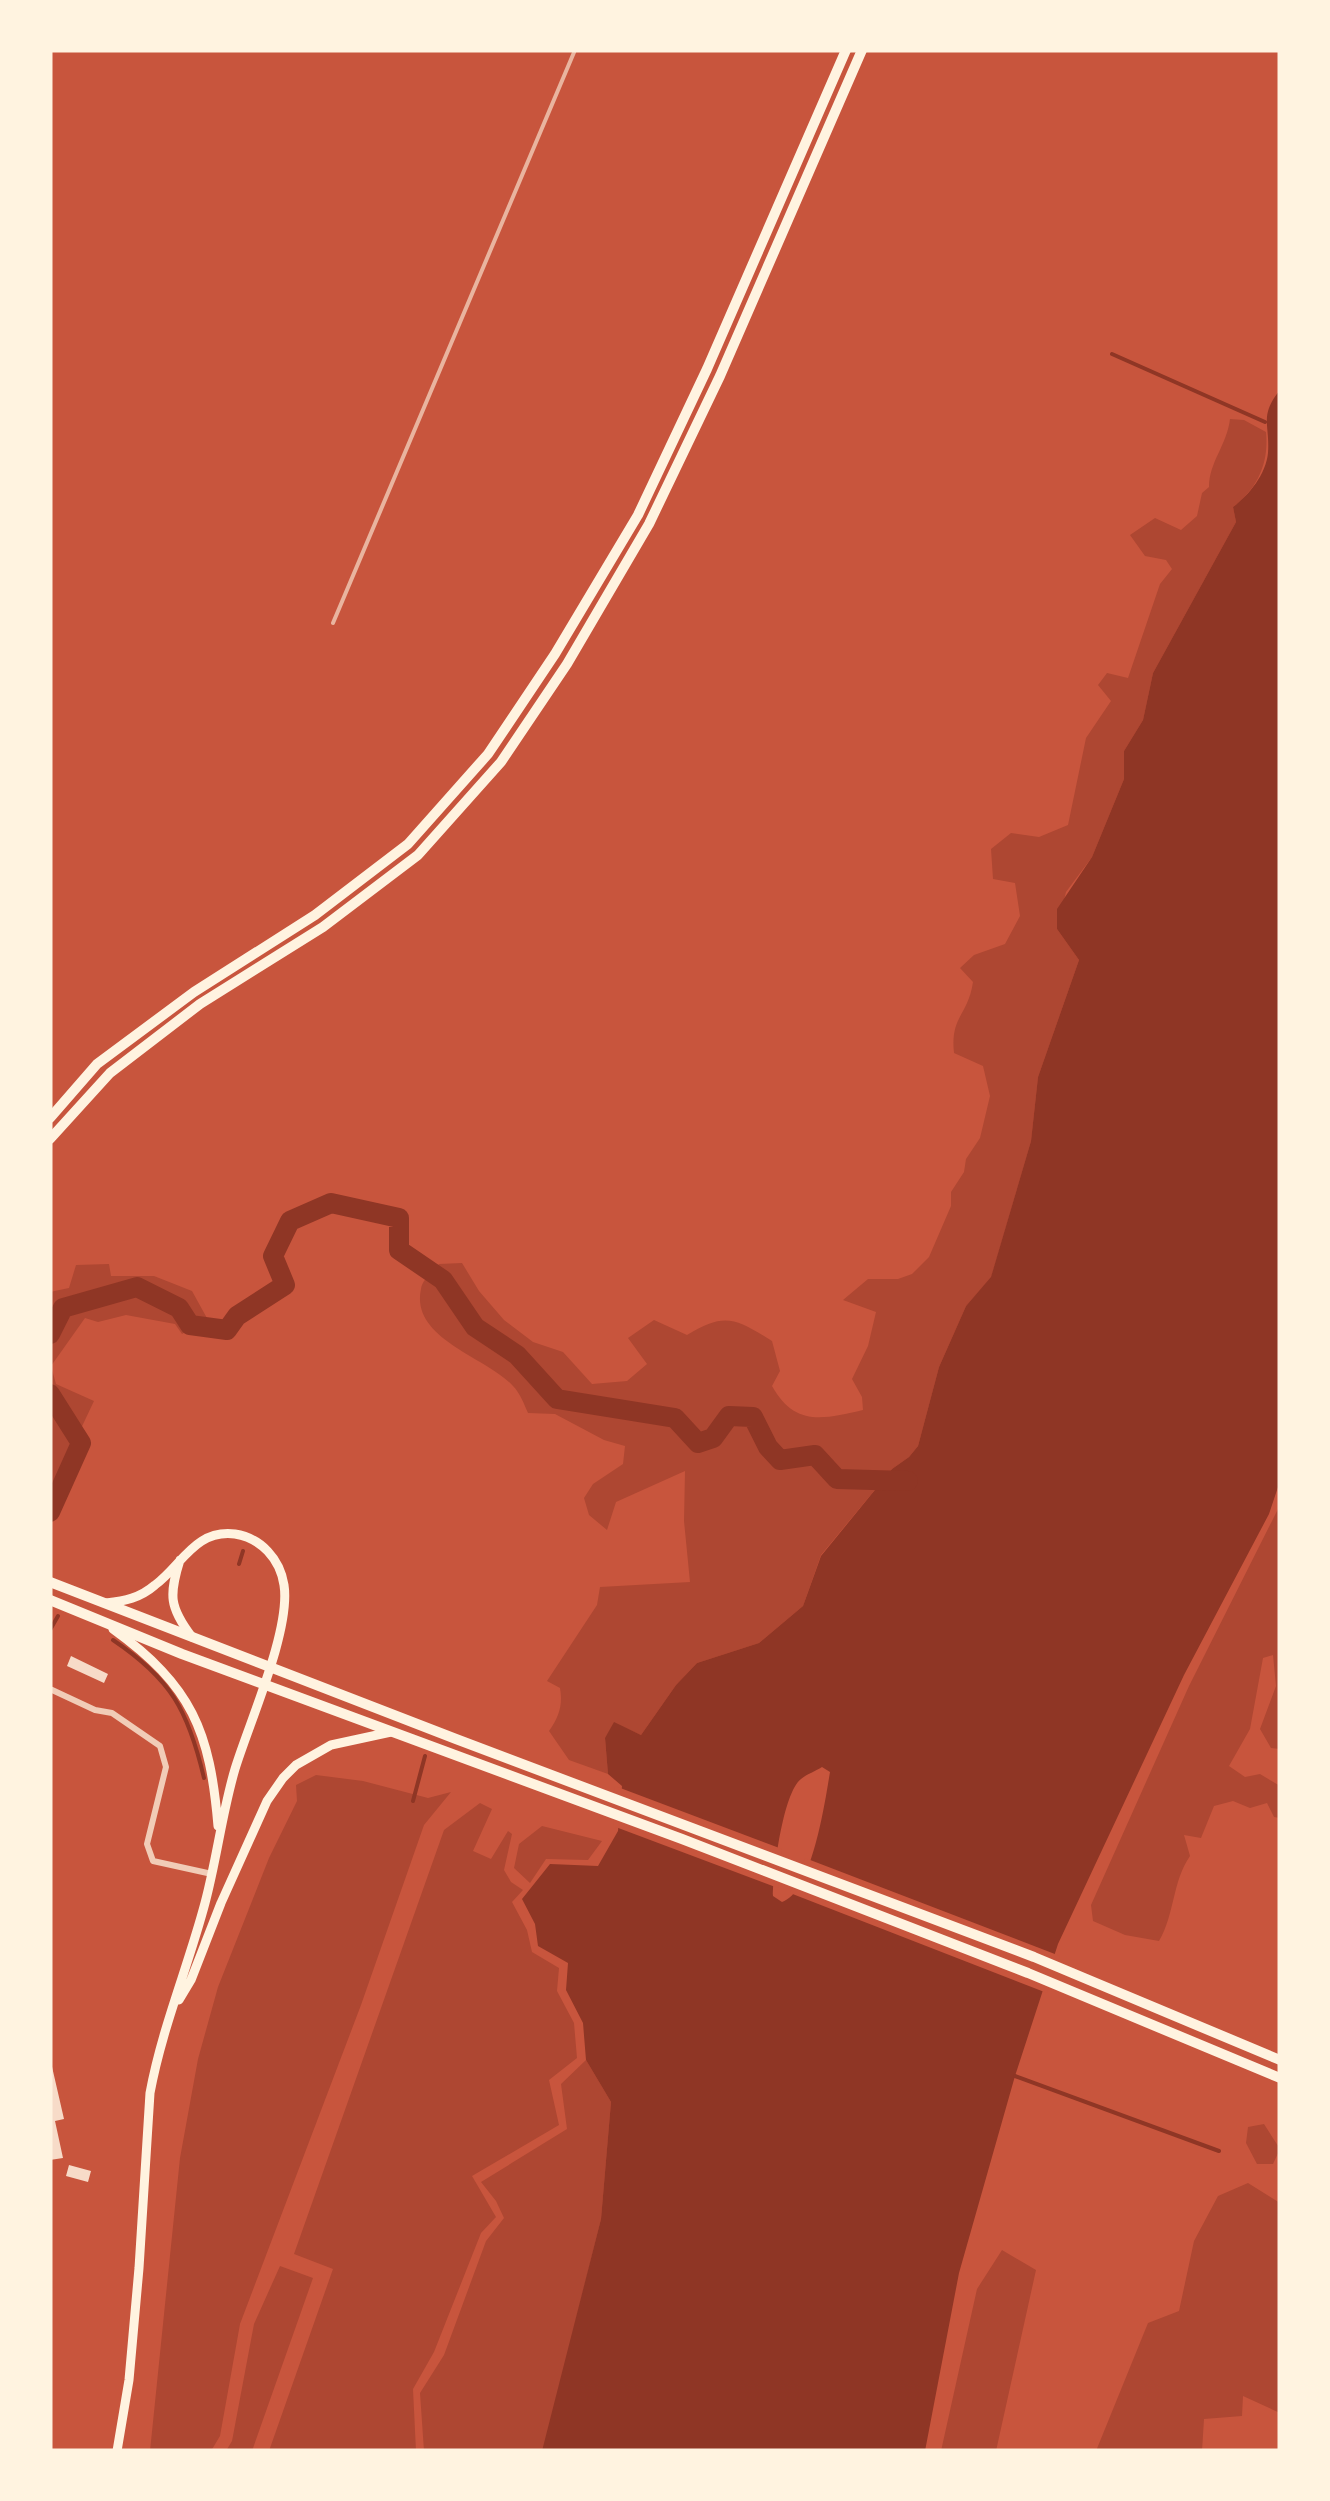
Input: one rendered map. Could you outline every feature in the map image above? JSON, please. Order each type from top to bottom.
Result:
[{"type":"highway","points":[[50,1118],[98,1064],[194,992],[316,915],[408,844],[488,754],[555,654],[638,516],[707,369],[846,50]]},
{"type":"highway","points":[[50,1140],[110,1072],[200,1004],[324,927],[418,855],[500,762],[559,676],[649,524],[720,376],[862,50]]},
{"type":"highway","points":[[50,1582],[456,1740],[1016,1950],[1280,2060]]},
{"type":"highway","points":[[50,1600],[1028,1972],[1280,2078]]},
{"type":"main road","points":[[104,1604],[132,1600],[158,1584],[180,1556],[215,1535],[240,1535],[270,1553],[278,1563],[285,1602],[268,1676],[228,1792],[212,1874],[158,2053],[150,2093],[129,2380],[117,2451]]},
{"type":"main road","points":[[180,1556],[171,1600],[194,1639]]},
{"type":"main road","points":[[98,1619],[164,1670],[195,1716],[214,1777],[218,1842]]},
{"type":"main road","points":[[172,2010],[191,1980],[267,1801],[296,1765],[331,1745],[391,1732]]},
{"type":"street","points":[[50,1689],[112,1713],[160,1746],[166,1767],[147,1844],[153,1862],[212,1874]]},
{"type":"shaded area","points":[[1280,390],[1280,1481],[1269,1514],[1184,1675],[1058,1944],[1015,2076],[959,2273],[925,2451],[542,2451],[601,2219],[611,2102],[586,2060],[583,2023],[566,1990],[568,1963],[538,1946],[535,1924],[522,1899],[550,1864],[598,1866],[618,1831],[622,1786],[608,1774],[605,1738],[614,1722],[641,1735],[676,1685],[697,1663],[759,1643],[803,1606],[821,1556],[892,1469],[918,1446],[939,1367],[966,1306],[991,1277],[1031,1141],[1038,1077],[1079,960],[1057,929],[1057,909],[1092,857],[1124,779],[1124,751],[1143,720],[1153,673],[1236,522],[1233,507],[1251,490],[1264,469],[1268,414]],"holes":[[[822,1767],[830,1772],[809,1865],[792,1895],[782,1902],[773,1896],[773,1885],[789,1800],[803,1777]]]},
{"type":"shaded area","points":[[1230,419],[1244,420],[1266,432],[1263,464],[1255,483],[1233,507],[1236,522],[1153,673],[1143,720],[1124,751],[1124,779],[1092,857],[1066,892],[1057,929],[1079,960],[1038,1077],[1031,1141],[991,1278],[966,1306],[939,1367],[918,1446],[892,1469],[821,1555],[803,1606],[759,1643],[697,1663],[676,1685],[641,1735],[614,1723],[605,1739],[608,1774],[569,1760],[549,1731],[559,1711],[561,1694],[560,1688],[547,1681],[597,1605],[600,1587],[690,1582],[684,1521],[685,1471],[616,1502],[607,1530],[589,1515],[584,1498],[593,1484],[623,1464],[625,1446],[604,1440],[555,1414],[528,1413],[513,1386],[438,1334],[427,1321],[421,1306],[423,1282],[439,1264],[462,1263],[504,1320],[533,1342],[563,1352],[592,1384],[627,1381],[647,1364],[628,1338],[654,1320],[687,1335],[711,1323],[730,1321],[772,1341],[780,1371],[772,1386],[790,1408],[811,1417],[863,1410],[862,1397],[852,1379],[868,1346],[876,1312],[843,1300],[868,1279],[898,1279],[912,1274],[929,1257],[951,1206],[951,1192],[980,1138],[990,1096],[983,1066],[954,1053],[953,1041],[973,982],[960,968],[974,955],[1005,944],[1020,916],[1015,883],[993,879],[991,849],[1011,833],[1039,837],[1068,825],[1086,738],[1111,701],[1098,685],[1107,673],[1128,678],[1160,584],[1172,569],[1166,560],[1145,556],[1130,535],[1155,518],[1181,530],[1197,516]]},
{"type":"shaded area","points":[[109,1264],[111,1276],[154,1276],[192,1291],[208,1320],[182,1334],[175,1324],[126,1315],[98,1322],[85,1318],[51,1366],[56,1384],[94,1401],[50,1494],[50,1292],[69,1288],[76,1265]]},
{"type":"shaded area","points":[[1280,1505],[1280,1749],[1271,1748],[1260,1729],[1276,1686],[1273,1655],[1263,1658],[1250,1729],[1229,1766],[1245,1777],[1260,1774],[1280,1786],[1280,1818],[1274,1817],[1267,1803],[1250,1808],[1233,1801],[1214,1806],[1201,1838],[1184,1835],[1190,1856],[1159,1941],[1125,1935],[1093,1921],[1091,1905],[1189,1686]]},
{"type":"shaded area","points":[[316,1775],[363,1781],[428,1798],[451,1792],[424,1825],[361,2005],[240,2324],[220,2436],[211,2451],[150,2451],[180,2158],[198,2059],[218,1987],[269,1858],[297,1801],[296,1785]]},
{"type":"shaded area","points":[[480,1803],[492,1809],[473,1851],[491,1859],[508,1831],[512,1834],[504,1870],[511,1882],[523,1890],[512,1902],[527,1930],[532,1952],[559,1968],[557,1991],[574,2023],[577,2058],[549,2080],[559,2125],[472,2176],[496,2217],[481,2233],[434,2352],[413,2389],[416,2451],[269,2451],[333,2269],[294,2254],[444,1830]]},
{"type":"shaded area","points":[[542,1826],[602,1841],[588,1860],[546,1859],[530,1883],[514,1868],[519,1844]]},
{"type":"shaded area","points":[[586,2060],[611,2102],[601,2219],[544,2448],[424,2451],[420,2393],[444,2355],[486,2241],[504,2218],[481,2182],[567,2129],[561,2084]]},
{"type":"shaded area","points":[[1264,2124],[1280,2149],[1273,2164],[1257,2164],[1246,2143],[1248,2127]]},
{"type":"shaded area","points":[[1248,2183],[1280,2203],[1280,2413],[1243,2396],[1242,2416],[1204,2419],[1202,2451],[1096,2451],[1148,2323],[1179,2311],[1194,2241],[1218,2196]]},
{"type":"shaded area","points":[[1002,2250],[1036,2270],[996,2451],[941,2451],[977,2289]]},
{"type":"shaded area","points":[[280,2266],[313,2278],[252,2451],[226,2451],[232,2441],[254,2324]]},
{"type":"pier","points":[[615,1786],[782,1849],[778,1888],[613,1826]]},
{"type":"pier","points":[[805,1858],[1060,1956],[1047,1993],[790,1893]]},
{"type":"building","points":[[71,1656],[108,1674],[104,1683],[67,1666]]},
{"type":"building","points":[[50,2058],[64,2119],[55,2121],[63,2158],[50,2160]]},
{"type":"building","points":[[69,2165],[91,2171],[88,2182],[66,2176]]},
{"type":"waterway","points":[[1112,354],[1265,422]]},
{"type":"waterway","points":[[50,1334],[63,1308],[137,1287],[179,1308],[190,1325],[227,1330],[237,1316],[285,1285],[273,1256],[290,1221],[331,1203],[399,1218],[399,1250],[443,1280],[475,1327],[517,1355],[557,1399],[675,1418],[698,1443],[713,1438],[729,1416],[753,1417],[768,1447],[780,1460],[815,1455],[837,1479],[908,1481]]},
{"type":"waterway","points":[[50,1394],[81,1443],[50,1512]]},
{"type":"waterway","points":[[239,1564],[243,1551]]},
{"type":"waterway","points":[[50,1630],[58,1616]]},
{"type":"waterway","points":[[113,1640],[149,1668],[174,1698],[191,1733],[204,1778]]},
{"type":"waterway","points":[[413,1801],[425,1756]]},
{"type":"waterway","points":[[1015,2076],[1219,2151]]},
{"type":"railway","points":[[333,623],[575,50]]}]
